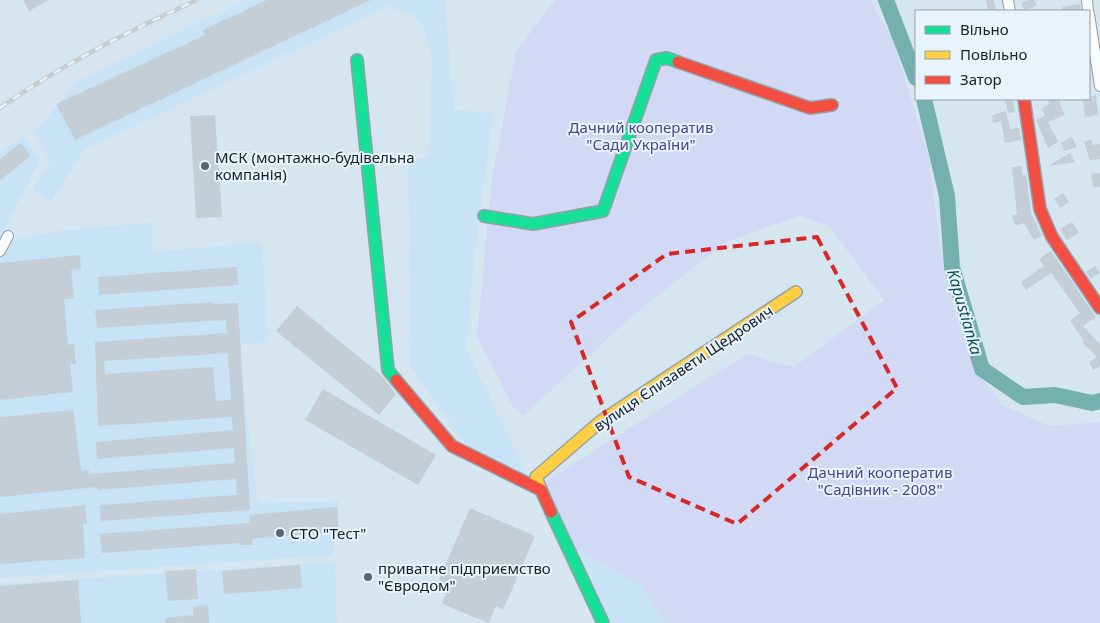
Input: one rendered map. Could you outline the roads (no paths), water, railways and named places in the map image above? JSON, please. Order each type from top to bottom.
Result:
[{"type":"street","points":[[1090,20],[1100,86]]},
{"type":"street","points":[[484,216],[533,224],[602,211],[656,60],[666,58],[810,108],[832,105]]},
{"type":"street","points":[[357,60],[388,370],[452,446],[541,490],[602,623]]},
{"type":"street","points":[[1024,100],[1040,209],[1052,237],[1100,308]]},
{"type":"street","points":[[0,251],[8,236]]},
{"type":"street","name":"вулиця Єлизавети Щедрович","points":[[541,490],[536,477],[601,421],[796,292]]},
{"type":"waterway","name":"Kapustianka","points":[[886,0],[915,75]]},
{"type":"waterway","name":"Kapustianka","points":[[924,100],[947,196],[952,267],[982,369],[1023,397],[1055,395],[1092,403],[1100,401]]},
{"type":"railway","points":[[0,108],[71,63],[197,0]]},
{"type":"place","name":"МСК (монтажно-будівельна компанія)","points":[[205,166]]},
{"type":"place","name":"СТО \"Тест\"","points":[[280,533]]},
{"type":"place","name":"приватне підприємство \"Євродом\"","points":[[368,577]]},
{"type":"park label","name":"Дачний кооператив \"Сади України\"","points":[[641,136]]},
{"type":"park label","name":"Дачний кооператив \"Садівник - 2008\"","points":[[880,480]]}]
